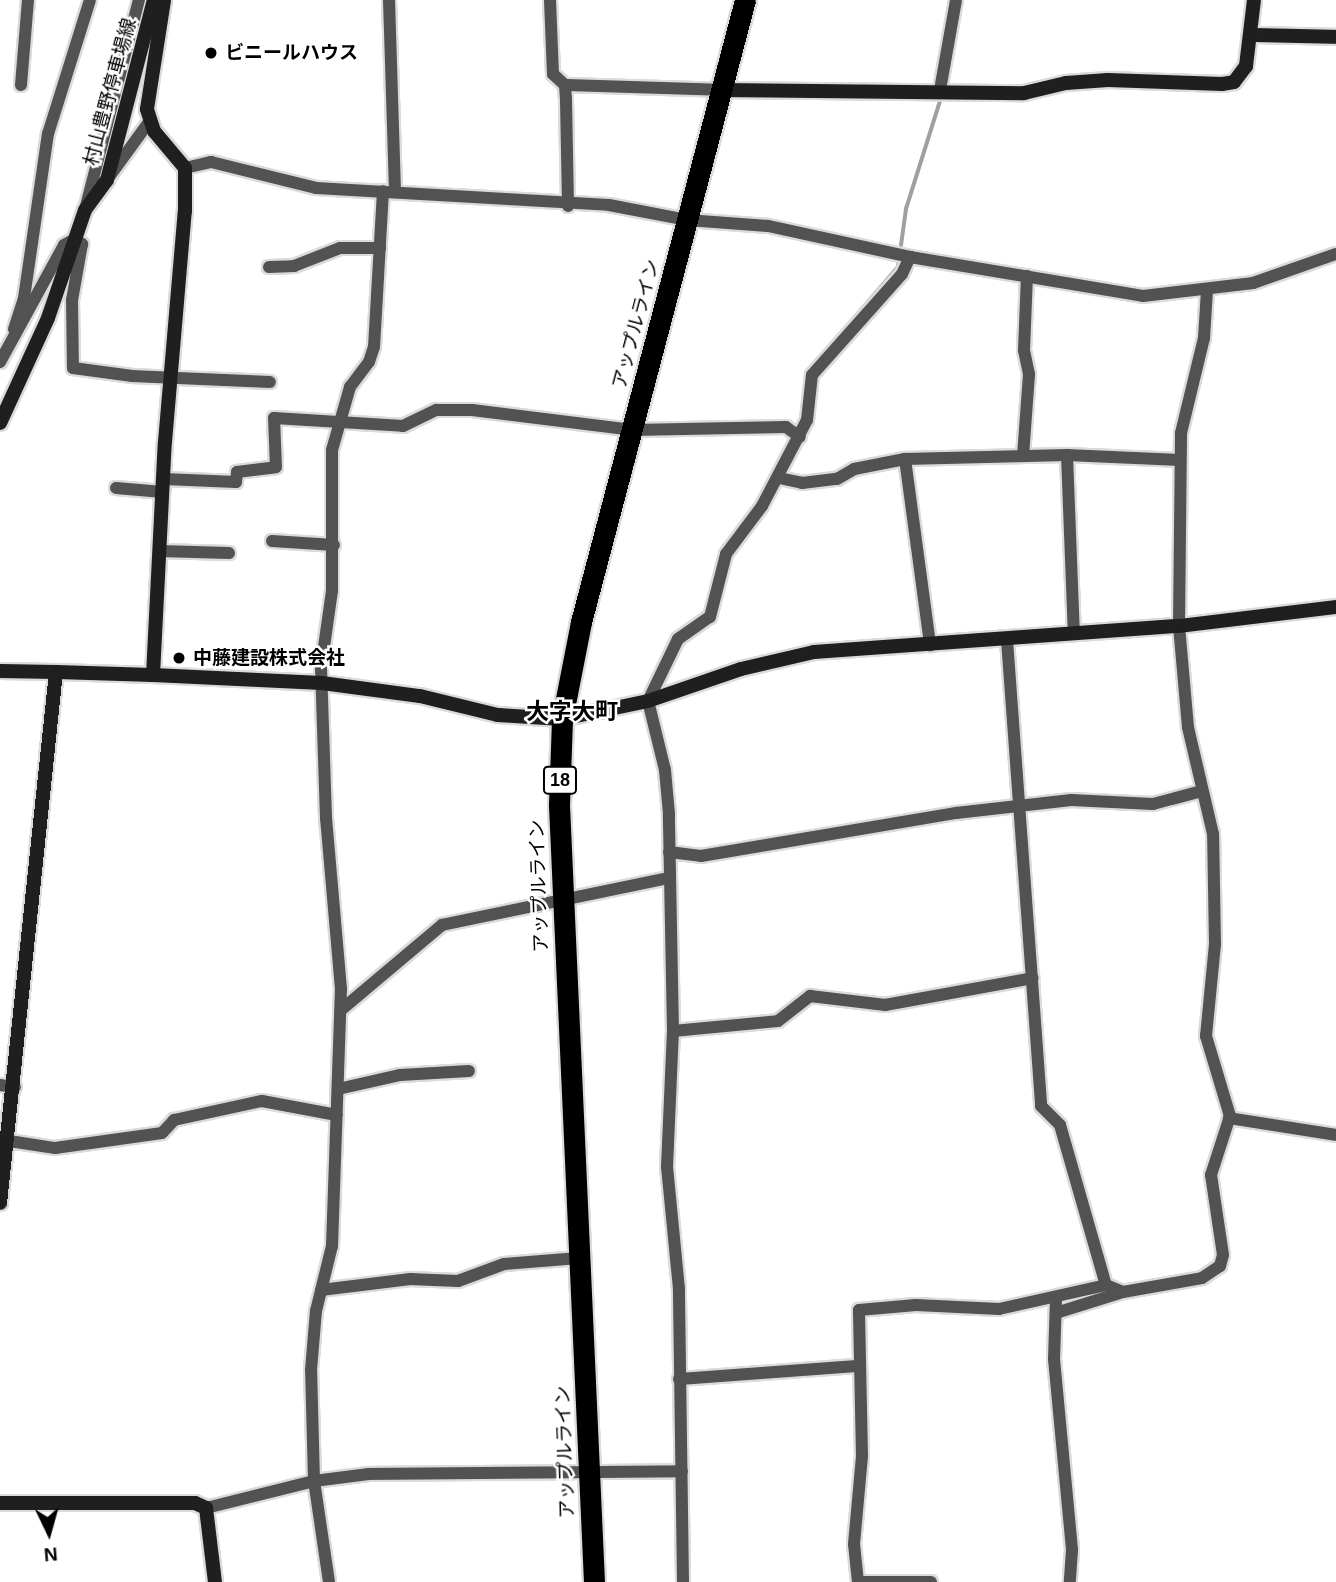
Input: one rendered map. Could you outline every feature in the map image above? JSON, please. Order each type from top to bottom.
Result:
[{"type":"highway","name":"アップルライン","points":[[594,1582],[559,805],[562,719],[567,679],[745,0]]},
{"type":"street","points":[[21,85],[27,0]]},
{"type":"street","points":[[1,362],[24,298],[47,134],[90,0]]},
{"type":"street","points":[[85,210],[139,0]]},
{"type":"street","name":"村山豊野停車場線","points":[[0,423],[48,318],[85,210],[107,180],[154,0]]},
{"type":"street","points":[[153,676],[163,485],[185,211],[185,168],[149,122],[147,109],[164,0]]},
{"type":"street","points":[[329,1582],[314,1481],[311,1370],[321,1290],[332,1246],[341,1010],[322,683],[334,545],[332,467],[339,420],[350,387],[369,362],[374,347],[380,248],[389,192],[389,0]]},
{"type":"street","points":[[551,0],[553,74],[565,85],[721,90],[940,90],[1024,93],[1066,83],[1108,80],[1222,84],[1241,76],[1251,35],[1254,0]]},
{"type":"street","points":[[940,90],[956,0]]},
{"type":"street","points":[[1251,35],[1336,37]]},
{"type":"street","points":[[565,85],[569,206]]},
{"type":"street","points":[[107,180],[149,122]]},
{"type":"street","points":[[185,168],[211,162],[316,188],[569,206],[608,205],[687,220],[768,226],[910,257],[1143,296],[1253,283],[1336,254]]},
{"type":"street","points":[[1,362],[64,245],[75,239],[82,244],[72,300],[73,368],[171,379],[270,382]]},
{"type":"street","points":[[269,267],[293,267],[340,248],[380,248]]},
{"type":"street","points":[[683,1582],[674,1199],[667,1167],[673,1031],[669,852],[665,770],[648,701],[678,639],[710,617],[726,554],[779,478],[807,421],[812,375],[902,274],[910,257]]},
{"type":"street","points":[[1023,456],[1029,374],[1024,351],[1027,276]]},
{"type":"street","points":[[931,1582],[858,1582],[854,1544],[862,1456],[858,1367],[859,1310],[916,1305],[999,1308],[1057,1305],[1202,1278],[1220,1266],[1223,1255],[1211,1175],[1230,1118],[1206,1036],[1216,944],[1213,834],[1187,718],[1179,626],[1180,460],[1185,408],[1204,338],[1207,290]]},
{"type":"street","points":[[116,488],[236,482],[237,472],[276,467],[274,418],[403,426],[436,410],[472,410],[632,430],[786,427],[800,437]]},
{"type":"street","points":[[779,478],[802,483],[837,479],[854,469],[905,460],[1067,455],[1180,460]]},
{"type":"street","points":[[1067,455],[1074,634]]},
{"type":"street","points":[[905,460],[930,645]]},
{"type":"street","points":[[272,541],[334,545]]},
{"type":"street","points":[[160,551],[229,553]]},
{"type":"street","points":[[0,671],[322,683],[420,696],[498,715],[562,719],[648,701],[741,669],[814,652],[1179,626],[1336,607]]},
{"type":"street","points":[[1007,640],[1041,1106],[1060,1125],[1106,1285]]},
{"type":"street","points":[[0,1203],[9,1141],[7,1086],[56,672]]},
{"type":"street","points":[[669,852],[701,856],[1018,805],[1087,799],[1153,804],[1202,791]]},
{"type":"street","points":[[341,1010],[442,925],[669,878]]},
{"type":"street","points":[[673,1031],[778,1021],[810,996],[872,1000],[885,1005],[1033,978]]},
{"type":"street","points":[[338,1089],[400,1075],[469,1071]]},
{"type":"street","points":[[9,1141],[55,1148],[162,1133],[174,1120],[262,1101],[337,1115]]},
{"type":"street","points":[[1230,1118],[1336,1135]]},
{"type":"street","points":[[321,1290],[410,1279],[458,1281],[504,1264],[579,1258]]},
{"type":"street","points":[[1057,1305],[1106,1285],[1123,1292]]},
{"type":"street","points":[[1057,1305],[1054,1359],[1072,1550],[1070,1582]]},
{"type":"street","points":[[679,1379],[858,1367]]},
{"type":"street","points":[[0,1503],[195,1503],[206,1508],[314,1481],[369,1474],[588,1475],[682,1471]]},
{"type":"street","points":[[206,1508],[215,1582]]},
{"type":"waterway","points":[[807,373],[898,267],[906,209],[942,95]]},
{"type":"place","name":"ビニールハウス","points":[[211,53]]},
{"type":"place","name":"中藤建設株式会社","points":[[179,658]]},
{"type":"district","name":"大字大町","points":[[572,711]]}]
